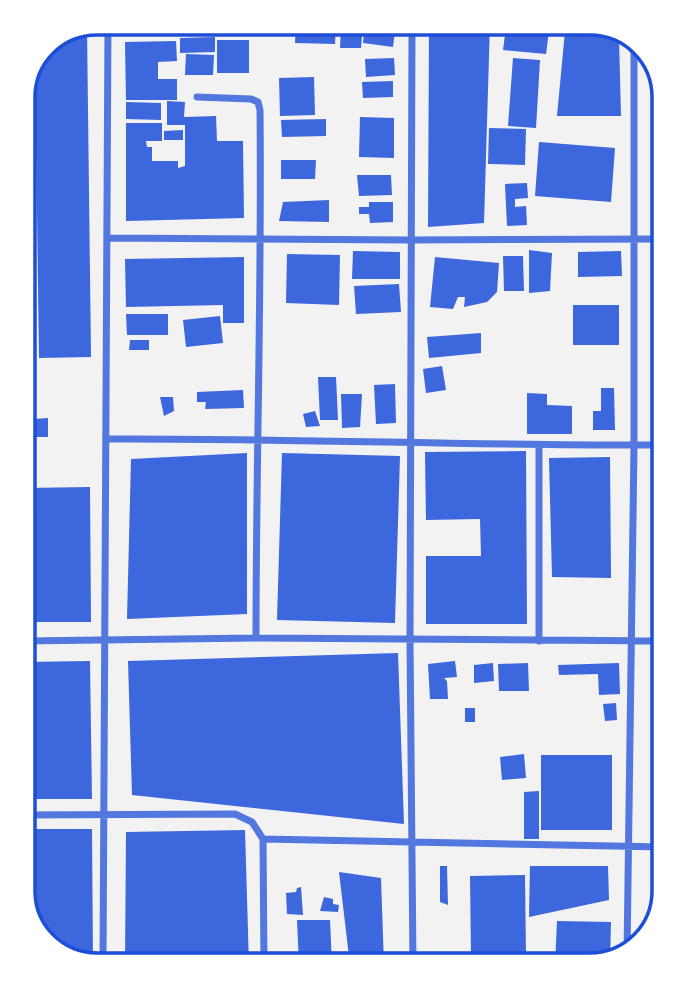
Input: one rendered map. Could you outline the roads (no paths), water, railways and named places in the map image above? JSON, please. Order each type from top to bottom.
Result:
[{"type":"street","points":[[103,953],[108,35]]},
{"type":"street","points":[[412,35],[410,641],[413,953]]},
{"type":"street","points":[[627,941],[634,446],[634,53]]},
{"type":"street","points":[[197,97],[250,99],[258,102],[261,237],[256,438],[256,638]]},
{"type":"street","points":[[107,238],[652,239]]},
{"type":"street","points":[[106,439],[256,438],[652,446]]},
{"type":"street","points":[[539,445],[539,641]]},
{"type":"street","points":[[35,641],[256,638],[652,641]]},
{"type":"street","points":[[35,815],[236,814],[252,822],[263,839],[264,953]]},
{"type":"street","points":[[263,839],[652,847]]}]
